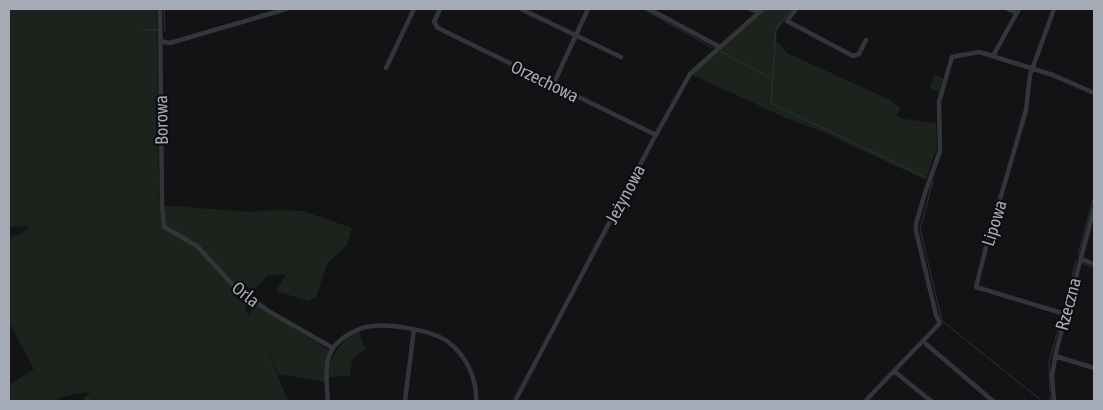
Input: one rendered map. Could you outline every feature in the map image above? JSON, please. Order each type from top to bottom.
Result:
[{"type":"street","name":"Borowa","points":[[160,9],[162,211],[164,227],[168,230]]},
{"type":"street","points":[[160,41],[170,43],[286,9]]},
{"type":"street","points":[[386,68],[414,9]]},
{"type":"street","name":"Orzechowa","points":[[440,9],[434,22],[436,26],[656,135]]},
{"type":"street","points":[[522,9],[620,58]]},
{"type":"street","points":[[553,85],[588,9]]},
{"type":"street","points":[[649,9],[720,47]]},
{"type":"street","points":[[750,9],[758,12]]},
{"type":"street","name":"Jeżynowa","points":[[515,401],[690,74],[763,9]]},
{"type":"street","points":[[796,9],[787,21],[853,56],[858,54],[866,40]]},
{"type":"street","points":[[993,56],[1018,11],[1008,9]]},
{"type":"street","points":[[1032,68],[1054,9]]},
{"type":"street","points":[[866,401],[868,396],[940,323],[936,316],[916,224],[927,184],[940,151],[939,102],[952,57],[979,52],[1053,74],[1094,93]]},
{"type":"street","name":"Lipowa","points":[[1032,68],[1023,120],[976,287],[1065,314]]},
{"type":"street","name":"Rzeczna","points":[[1054,401],[1052,376],[1055,356],[1094,209]]},
{"type":"street","name":"Orla","points":[[168,230],[198,246],[233,285],[243,293],[270,312],[333,348]]},
{"type":"street","points":[[1080,259],[1094,264]]},
{"type":"street","points":[[328,401],[326,371],[333,348],[349,335],[366,327],[378,326],[414,329],[431,333],[446,340],[462,356],[472,371],[476,401]]},
{"type":"street","points":[[405,401],[414,329]]},
{"type":"street","points":[[926,344],[994,401]]},
{"type":"street","points":[[1055,356],[1094,368]]},
{"type":"street","points":[[894,371],[931,401]]},
{"type":"shaded area","points":[[9,9],[157,9],[159,205],[252,212],[272,210],[303,211],[352,228],[347,245],[327,264],[316,297],[308,301],[276,291],[286,274],[267,276],[255,289],[247,287],[244,291],[237,291],[247,303],[245,309],[249,316],[255,304],[329,350],[324,371],[325,382],[278,374],[261,334],[288,401],[82,401],[90,392],[65,396],[56,399],[57,401],[9,401],[9,385],[34,369],[9,322],[9,238],[21,234],[30,226],[9,227]]},
{"type":"shaded area","points":[[766,9],[793,9],[777,31],[776,40],[787,53],[890,100],[901,108],[896,115],[905,119],[936,123],[937,146],[926,180],[825,133],[782,116],[692,75]]},
{"type":"shaded area","points":[[934,75],[943,78],[939,92],[930,88]]},
{"type":"shaded area","points":[[359,332],[365,349],[352,360],[350,376],[327,377],[333,355],[341,344]]},
{"type":"waterway","points":[[163,30],[165,30],[164,9]]},
{"type":"waterway","points":[[643,9],[713,48]]},
{"type":"waterway","points":[[791,9],[776,29],[771,103],[927,178]]},
{"type":"waterway","points":[[141,30],[158,30]]},
{"type":"waterway","points":[[720,51],[772,79]]},
{"type":"waterway","points":[[933,181],[920,229],[942,321],[1042,401]]},
{"type":"waterway","points":[[1078,255],[1094,196]]},
{"type":"waterway","points":[[1064,310],[1076,260]]},
{"type":"waterway","points":[[1082,263],[1094,268]]},
{"type":"waterway","points":[[1050,392],[1049,362],[1062,316]]},
{"type":"waterway","points":[[1050,397],[1051,401]]}]
